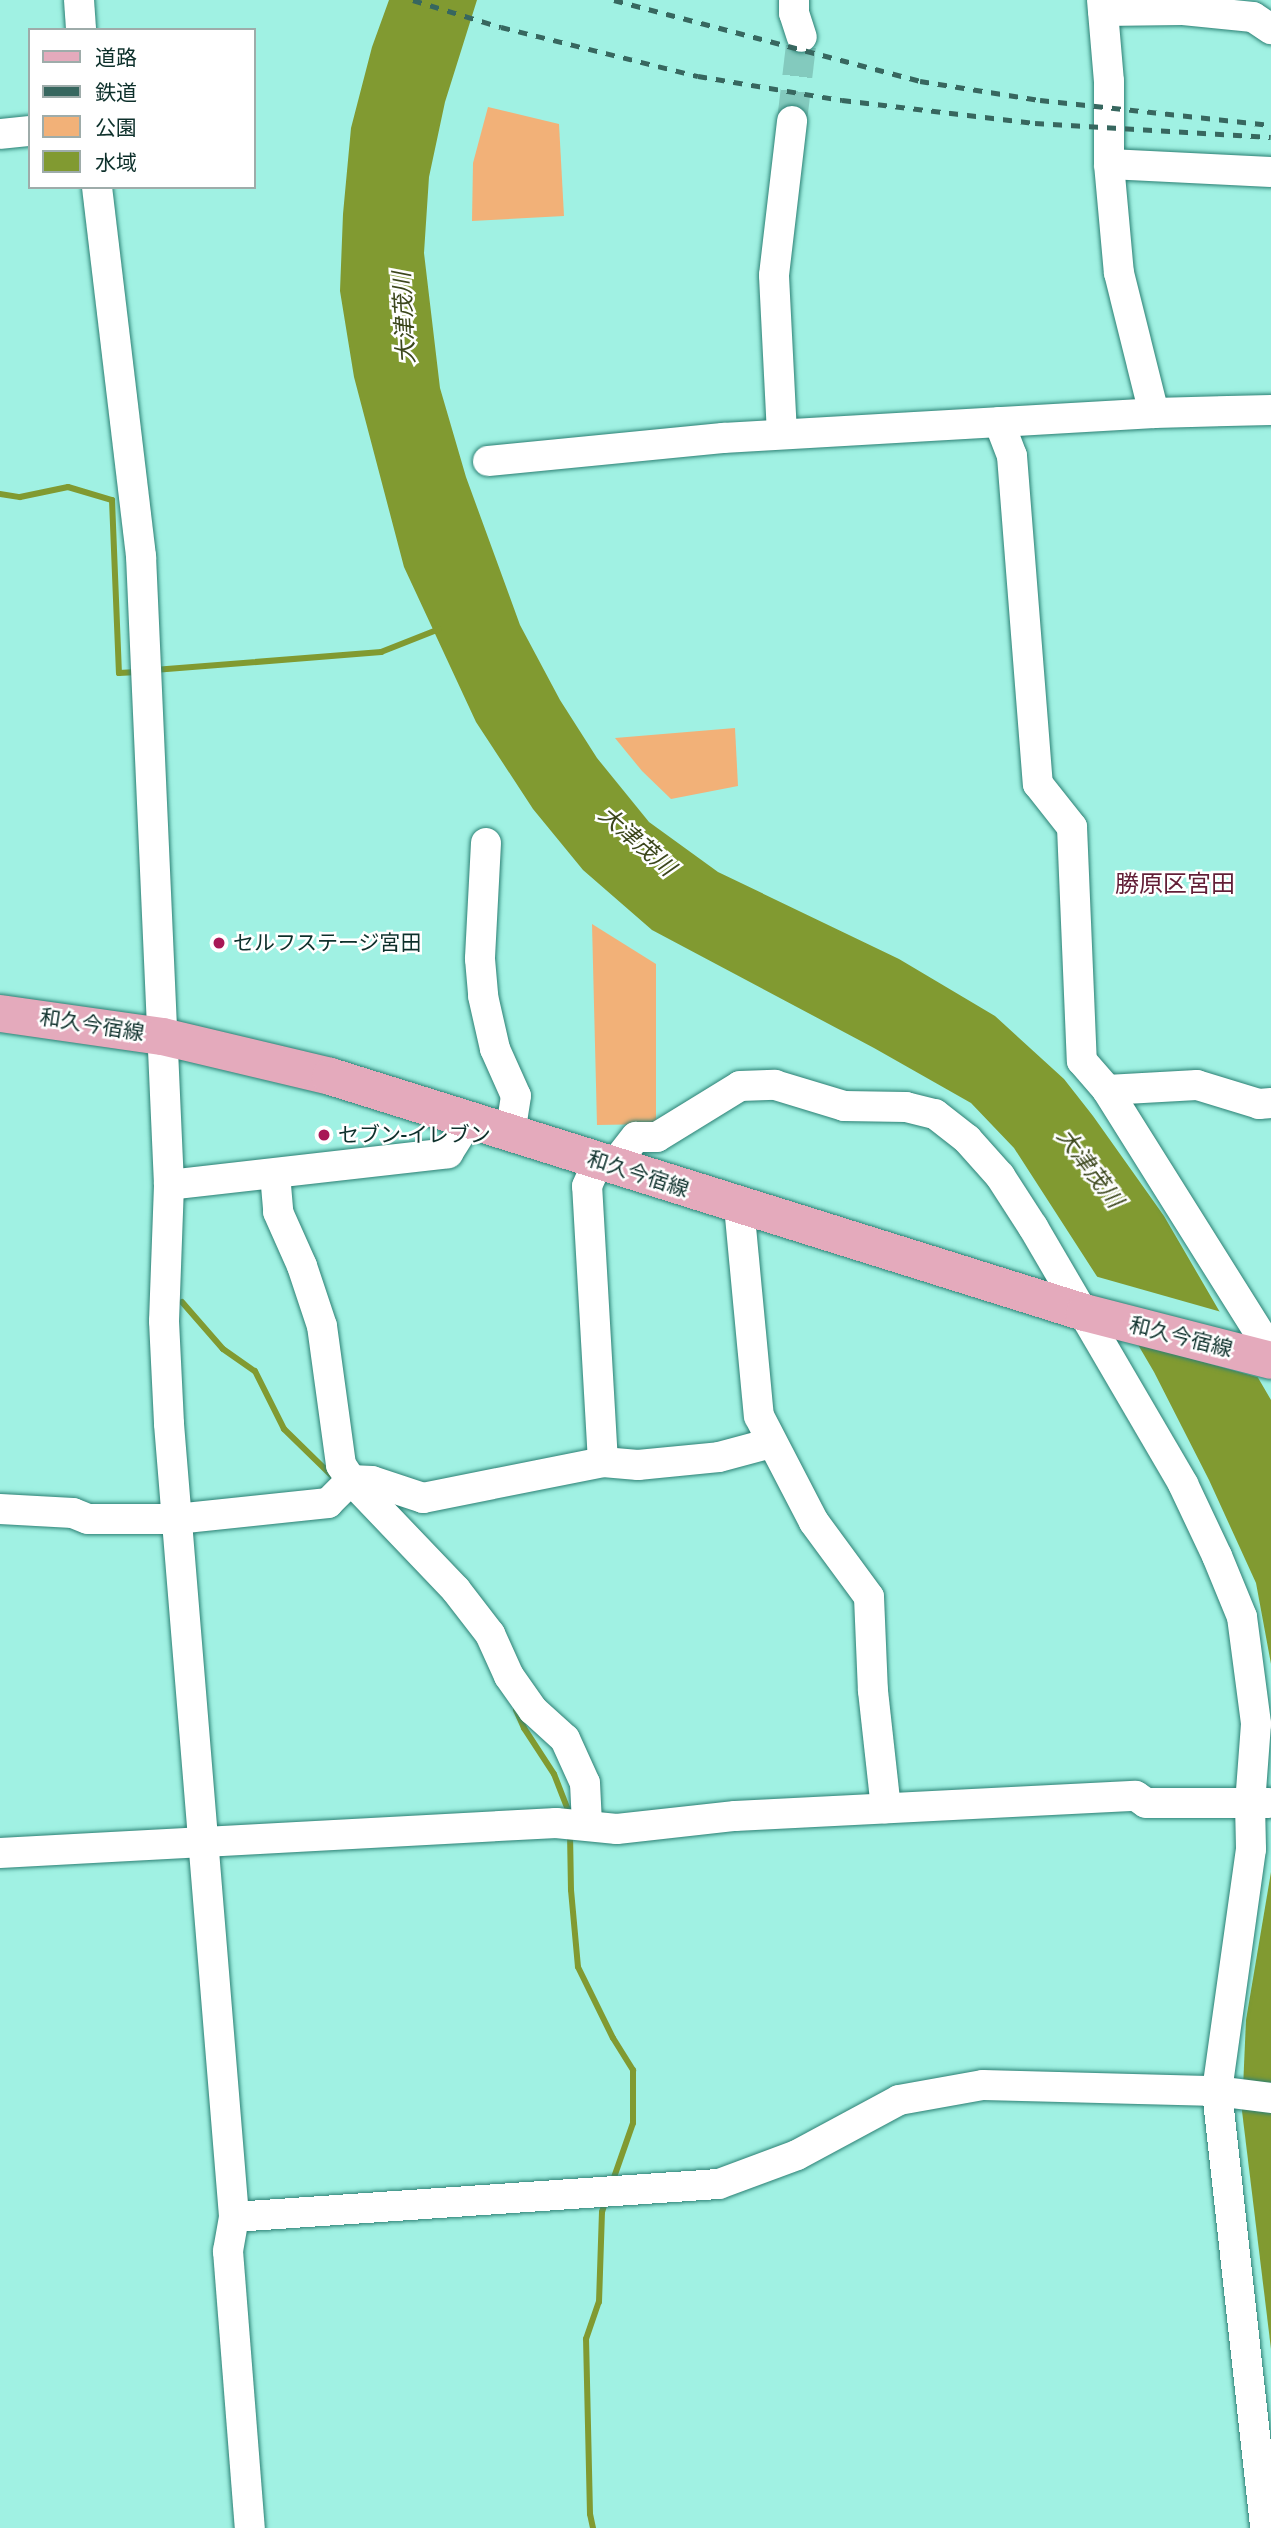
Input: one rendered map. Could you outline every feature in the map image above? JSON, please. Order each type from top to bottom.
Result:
[{"type":"main road","name":"和久今宿線","points":[[0,1013],[162,1036],[330,1076],[1084,1312],[1271,1360]]},
{"type":"street","points":[[79,0],[81,28]]},
{"type":"street","points":[[794,0],[794,13],[802,37]]},
{"type":"street","points":[[1154,413],[1119,273],[1110,164],[1110,81],[1102,6],[1183,5],[1253,17],[1271,29]]},
{"type":"street","points":[[782,434],[774,275],[792,121]]},
{"type":"street","points":[[0,134],[28,131]]},
{"type":"street","points":[[1110,164],[1271,172]]},
{"type":"street","points":[[97,189],[141,556],[169,1185],[164,1321],[176,1519],[234,2217],[228,2251],[250,2528]]},
{"type":"street","points":[[488,461],[782,434],[1154,413],[1271,410]]},
{"type":"street","points":[[999,422],[1012,456],[1038,784],[1072,827],[1082,1060],[1107,1090],[1271,1351]]},
{"type":"street","points":[[486,843],[482,984],[495,1049],[516,1096],[510,1132]]},
{"type":"street","points":[[603,1462],[587,1186],[606,1163],[636,1137],[657,1137],[740,1086],[775,1085],[844,1106],[906,1107],[935,1114],[967,1139],[1000,1177],[1084,1312],[1183,1484],[1242,1617],[1256,1724],[1261,1803],[1251,1849],[1217,2091],[1265,2528]]},
{"type":"street","points":[[1107,1090],[1197,1085],[1259,1104],[1271,1103]]},
{"type":"street","points":[[169,1185],[448,1153],[470,1118]]},
{"type":"street","points":[[275,1174],[278,1212],[302,1266],[323,1326],[341,1465],[351,1479],[456,1590],[490,1634],[509,1676],[525,1699],[565,1739],[585,1783],[587,1824]]},
{"type":"street","points":[[739,1206],[759,1416],[814,1522],[869,1597],[873,1691],[886,1808]]},
{"type":"street","points":[[351,1479],[372,1481],[423,1498],[603,1462],[638,1465],[719,1457],[771,1443]]},
{"type":"street","points":[[0,1510],[73,1513],[88,1519],[176,1519],[328,1503],[351,1479]]},
{"type":"street","points":[[0,1853],[556,1823],[617,1829],[735,1816],[1136,1796],[1146,1803],[1261,1803]]},
{"type":"street","points":[[234,2217],[719,2184],[797,2155],[899,2100],[983,2085],[1217,2091],[1271,2098]]},
{"type":"green space","points":[[488,107],[559,124],[564,216],[472,221],[473,163]]},
{"type":"green space","points":[[735,728],[738,786],[671,799],[642,771],[615,738]]},
{"type":"green space","points":[[592,924],[656,964],[656,1124],[597,1125]]},
{"type":"water","name":"大津茂川","points":[[389,0],[477,0],[445,102],[429,177],[424,253],[440,388],[466,477],[520,625],[560,700],[597,758],[649,822],[718,872],[899,959],[995,1016],[1064,1079],[1093,1116],[1164,1216],[1271,1400],[1271,1664],[1256,1583],[1209,1480],[1154,1372],[1107,1292],[1014,1148],[971,1103],[874,1048],[652,930],[583,870],[533,809],[476,722],[404,567],[354,377],[340,291],[343,214],[351,128],[372,47]]},
{"type":"water","points":[[1271,1872],[1271,2349],[1242,2111],[1246,2020]]},
{"type":"pier","points":[[1091,1275],[1225,1313],[1264,1379],[1132,1342]]},
{"type":"waterway","points":[[0,494],[20,497],[68,487],[112,500],[119,673],[137,672]]},
{"type":"waterway","points":[[154,670],[381,652],[439,629]]},
{"type":"waterway","points":[[182,1302],[223,1349],[255,1371],[284,1429],[334,1478]]},
{"type":"waterway","points":[[516,1710],[524,1728],[554,1774],[570,1815]]},
{"type":"waterway","points":[[570,1833],[571,1890],[578,1967],[613,2038],[633,2070],[633,2123],[612,2183]]},
{"type":"waterway","points":[[593,2528],[590,2514],[586,2339],[599,2302],[602,2212],[606,2199]]},
{"type":"tunnel","points":[[792,121],[802,37]]},
{"type":"railway","points":[[413,0],[501,27],[698,76],[842,100],[1035,123],[1271,137]]},
{"type":"railway","points":[[614,0],[920,81],[1040,100],[1271,125]]},
{"type":"place","name":"セルフステージ宮田","points":[[219,943]]},
{"type":"place","name":"セブン-イレブン","points":[[324,1135]]},
{"type":"district","name":"勝原区宮田","points":[[1175,884]]}]
